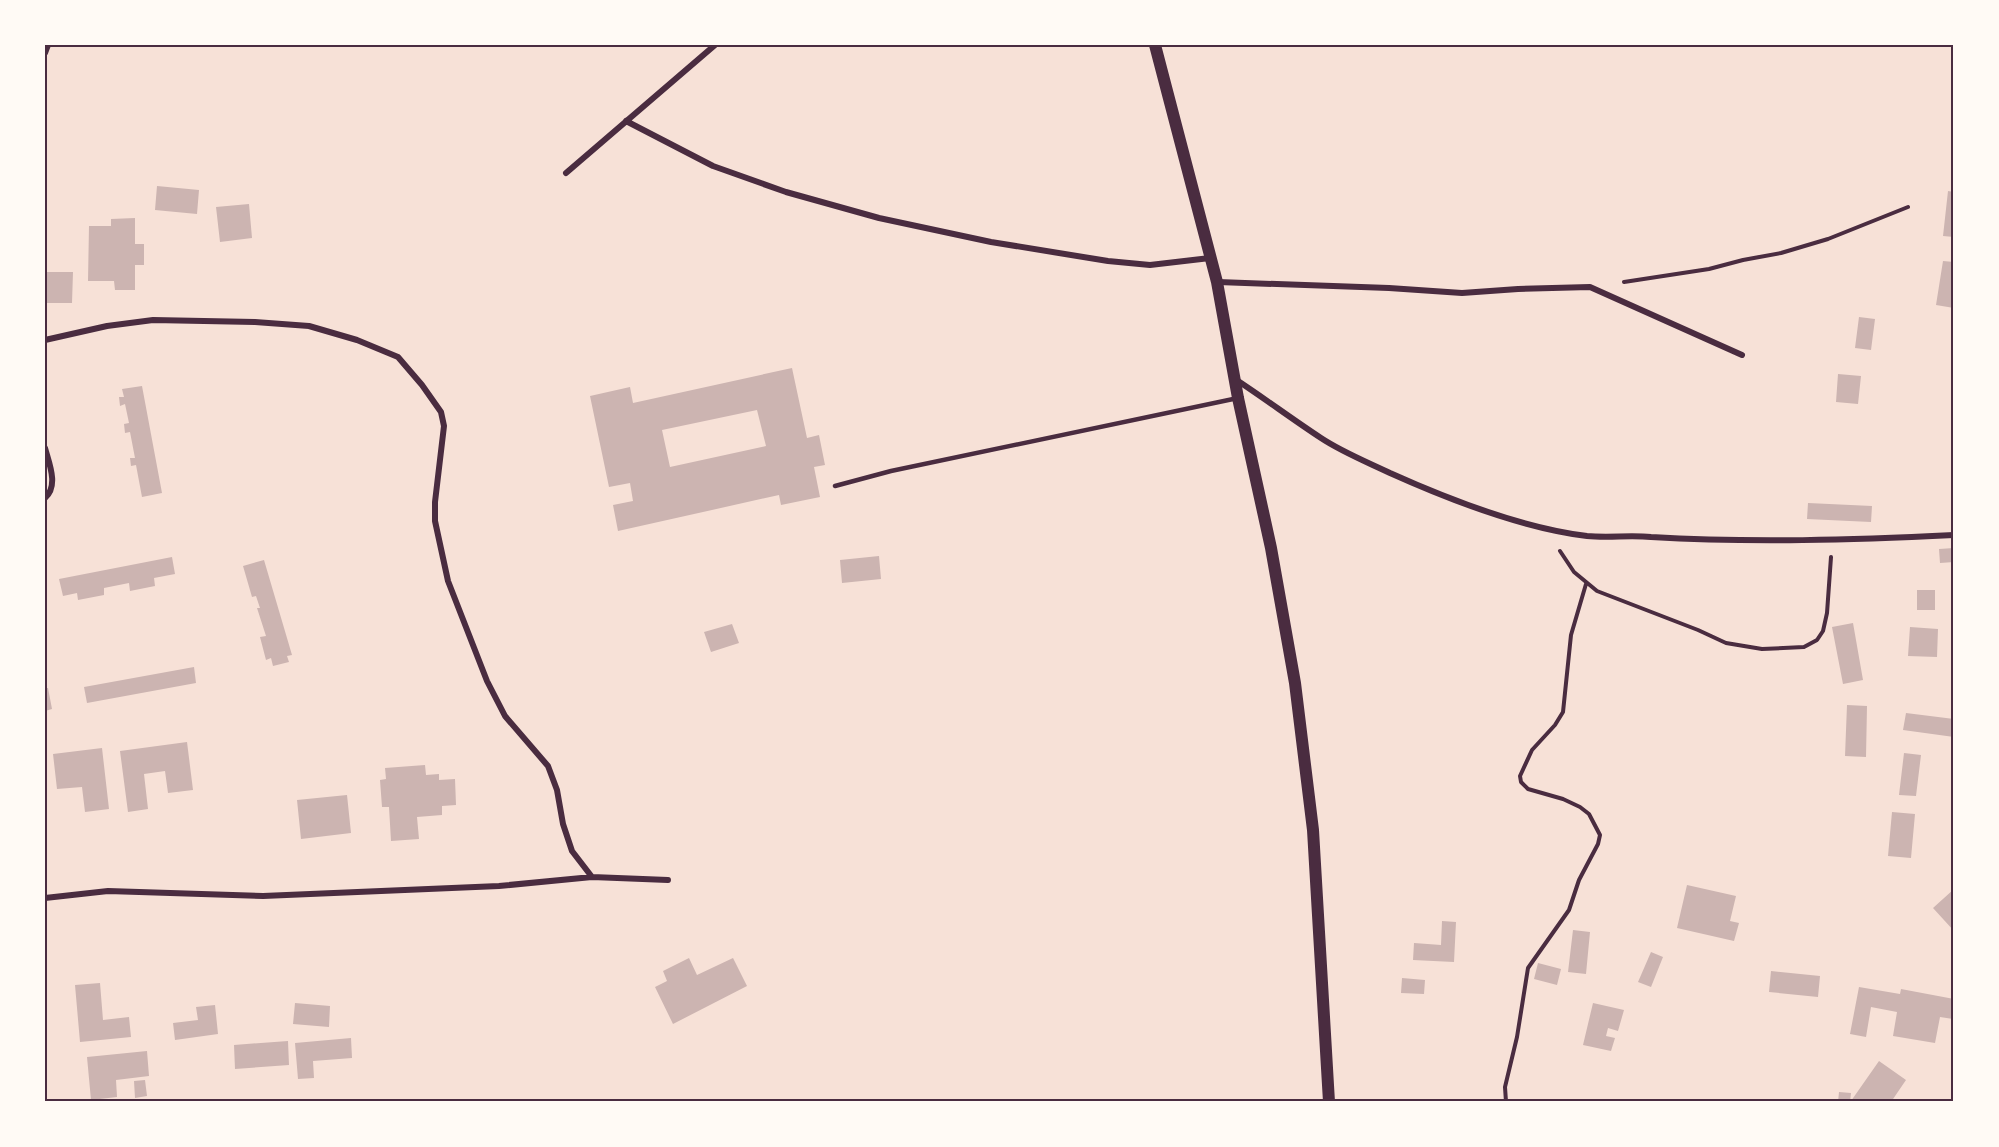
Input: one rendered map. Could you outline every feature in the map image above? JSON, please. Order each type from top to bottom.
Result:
[{"type":"main road","points":[[1155,45],[1217,282],[1238,398],[1271,548],[1295,683],[1313,830],[1329,1102]]},
{"type":"street","points":[[45,53],[48,45]]},
{"type":"street","points":[[566,173],[715,45]]},
{"type":"street","points":[[626,121],[713,166],[786,192],[879,218],[991,242],[1108,261],[1150,266],[1209,258]]},
{"type":"street","points":[[1217,282],[1462,293],[1590,287],[1742,355]]},
{"type":"street","points":[[45,339],[107,326],[153,320],[255,322],[309,326],[357,340],[398,357],[441,412],[444,426],[435,520],[448,581],[487,681],[506,716],[548,766],[557,790],[563,824],[572,851],[592,876]]},
{"type":"street","points":[[1235,378],[1322,439],[1364,461],[1466,504],[1534,524],[1588,536],[1649,536],[1734,541],[1954,536]]},
{"type":"street","points":[[45,448],[52,477],[49,495],[45,498]]},
{"type":"street","points":[[45,898],[108,891],[263,896],[498,886],[592,876],[668,880]]},
{"type":"lane","points":[[835,486],[891,471],[1238,398]]},
{"type":"path","points":[[1597,290],[1614,284],[1708,269],[1781,253],[1828,239],[1908,207]]},
{"type":"path","points":[[1534,524],[1564,555],[1574,572],[1597,591],[1726,643],[1762,649],[1804,647],[1816,640],[1824,631],[1833,540]]},
{"type":"path","points":[[1506,1102],[1505,1087],[1517,1037],[1528,968],[1569,910],[1600,835],[1589,814],[1580,807],[1563,799],[1528,789],[1521,782],[1520,776],[1532,750],[1555,725],[1563,712],[1571,634],[1586,584]]},
{"type":"building","points":[[157,186],[199,190],[197,214],[155,210]]},
{"type":"building","points":[[1948,191],[1954,192],[1954,237],[1943,236]]},
{"type":"building","points":[[249,204],[252,238],[220,242],[216,207]]},
{"type":"building","points":[[135,218],[135,244],[144,244],[144,265],[135,265],[135,290],[115,290],[114,281],[88,281],[89,226],[111,226],[111,219]]},
{"type":"building","points":[[1943,261],[1954,262],[1954,308],[1936,305]]},
{"type":"building","points":[[45,272],[73,272],[72,303],[45,303]]},
{"type":"building","points":[[1859,317],[1875,319],[1871,350],[1855,348]]},
{"type":"building","points":[[792,368],[807,438],[819,435],[825,465],[814,467],[820,497],[781,505],[779,495],[618,531],[613,505],[633,501],[630,483],[609,487],[590,396],[630,387],[633,403]],"holes":[[[757,410],[766,446],[670,467],[662,430]]]},
{"type":"building","points":[[1838,374],[1861,376],[1858,404],[1836,402]]},
{"type":"building","points":[[142,386],[162,493],[142,497],[136,465],[131,466],[130,458],[135,458],[130,432],[125,433],[124,424],[129,423],[125,404],[120,406],[119,397],[124,397],[122,389]]},
{"type":"building","points":[[1808,503],[1872,506],[1871,522],[1807,519]]},
{"type":"building","points":[[1954,548],[1954,562],[1940,563],[1939,549]]},
{"type":"building","points":[[879,556],[881,579],[842,583],[840,560]]},
{"type":"building","points":[[172,557],[175,574],[154,578],[155,586],[130,591],[129,583],[104,588],[104,595],[78,600],[77,593],[63,596],[59,579]]},
{"type":"building","points":[[264,560],[292,655],[287,656],[289,662],[273,666],[271,658],[266,660],[260,637],[266,636],[257,608],[260,608],[256,596],[252,597],[243,566]]},
{"type":"building","points":[[1917,590],[1935,590],[1935,610],[1917,610]]},
{"type":"building","points":[[1853,623],[1863,680],[1843,684],[1832,627]]},
{"type":"building","points":[[732,624],[739,643],[711,652],[704,632]]},
{"type":"building","points":[[1910,627],[1938,629],[1937,657],[1908,656]]},
{"type":"building","points":[[194,667],[196,683],[87,703],[84,687]]},
{"type":"building","points":[[45,688],[48,688],[52,709],[45,711]]},
{"type":"building","points":[[1847,705],[1867,706],[1866,757],[1845,756]]},
{"type":"building","points":[[1906,713],[1954,719],[1954,737],[1903,730]]},
{"type":"building","points":[[187,742],[193,790],[168,793],[165,771],[144,774],[148,809],[128,812],[120,751]]},
{"type":"building","points":[[102,748],[109,809],[85,812],[82,787],[57,789],[53,754]]},
{"type":"building","points":[[1904,753],[1921,755],[1916,796],[1899,795]]},
{"type":"building","points":[[425,765],[426,775],[439,774],[439,780],[455,779],[456,805],[442,806],[442,815],[417,817],[419,839],[391,841],[389,807],[382,807],[380,780],[386,779],[385,768]]},
{"type":"building","points":[[347,795],[351,833],[301,839],[297,800]]},
{"type":"building","points":[[1892,812],[1915,814],[1911,858],[1888,856]]},
{"type":"building","points":[[1687,885],[1736,896],[1730,921],[1739,923],[1734,941],[1677,928]]},
{"type":"building","points":[[1954,889],[1954,931],[1933,908]]},
{"type":"building","points":[[1442,921],[1456,922],[1454,962],[1413,960],[1414,943],[1441,945]]},
{"type":"building","points":[[1573,930],[1590,932],[1586,974],[1568,972]]},
{"type":"building","points":[[1651,952],[1663,957],[1651,987],[1638,982]]},
{"type":"building","points":[[689,958],[697,975],[733,958],[747,986],[673,1024],[655,987],[667,981],[663,971]]},
{"type":"building","points":[[1538,963],[1561,969],[1557,985],[1534,979]]},
{"type":"building","points":[[1771,971],[1820,976],[1818,997],[1769,992]]},
{"type":"building","points":[[1402,978],[1425,980],[1424,994],[1401,993]]},
{"type":"building","points":[[100,983],[103,1020],[129,1017],[131,1037],[80,1042],[75,985]]},
{"type":"building","points":[[1859,987],[1900,994],[1901,989],[1954,999],[1953,1019],[1940,1017],[1935,1043],[1893,1036],[1897,1012],[1871,1007],[1866,1037],[1850,1034]]},
{"type":"building","points":[[295,1003],[330,1006],[329,1027],[293,1024]]},
{"type":"building","points":[[1593,1003],[1624,1010],[1618,1031],[1608,1028],[1606,1036],[1615,1038],[1611,1051],[1583,1045]]},
{"type":"building","points":[[215,1005],[218,1034],[175,1040],[173,1023],[198,1020],[196,1007]]},
{"type":"building","points":[[351,1038],[352,1058],[313,1061],[314,1078],[298,1079],[295,1043]]},
{"type":"building","points":[[288,1041],[289,1065],[235,1069],[234,1045]]},
{"type":"building","points":[[147,1051],[149,1076],[116,1080],[117,1097],[91,1100],[87,1057]]},
{"type":"building","points":[[1879,1061],[1906,1080],[1891,1102],[1851,1101]]},
{"type":"building","points":[[145,1080],[147,1096],[135,1098],[134,1081]]},
{"type":"building","points":[[1839,1092],[1851,1093],[1850,1102],[1838,1102]]}]
